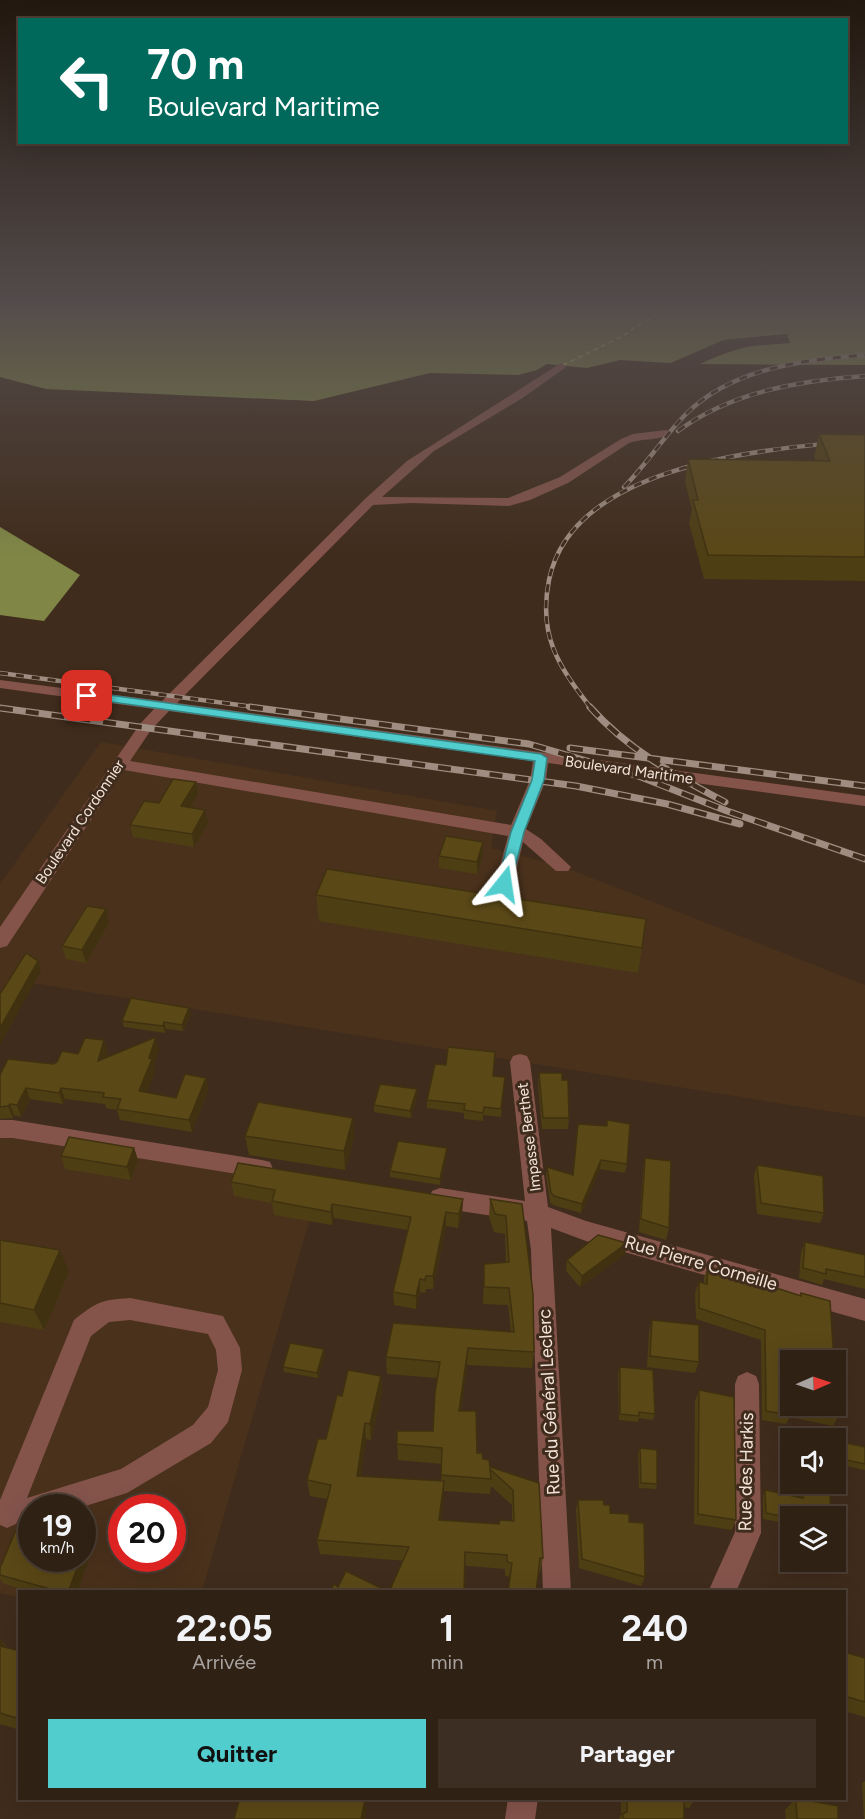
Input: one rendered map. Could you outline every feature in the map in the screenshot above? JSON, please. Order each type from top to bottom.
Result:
[{"type":"street","points":[[333,538],[404,468],[430,449],[531,387]]},
{"type":"street","points":[[370,501],[411,499],[509,502],[564,480],[625,441],[637,436],[666,433]]},
{"type":"street","points":[[333,538],[364,515],[393,505],[517,507],[550,494],[564,480]]},
{"type":"street","name":"Boulevard Cordonnier","points":[[0,941],[145,727],[333,538]]},
{"type":"street","name":"Boulevard Maritime","points":[[0,684],[865,801]]},
{"type":"street","points":[[504,884],[517,832],[538,780],[541,758]]},
{"type":"street","points":[[120,764],[517,832],[529,836],[545,855],[562,867]]},
{"type":"street","name":"Impasse Berthet","points":[[520,1062],[537,1213]]},
{"type":"street","points":[[0,1129],[13,1129],[281,1172]]},
{"type":"street","name":"Rue Pierre Corneille","points":[[421,1195],[537,1213],[586,1231],[865,1310]]},
{"type":"street","name":"Rue du Général Leclerc","points":[[537,1213],[542,1250],[558,1590]]},
{"type":"street","points":[[130,1309],[215,1324],[228,1348],[230,1370],[219,1413],[202,1434],[127,1480],[18,1512],[82,1328],[104,1311],[130,1309]]},
{"type":"street","name":"Rue des Harkis","points":[[723,1590],[748,1533],[747,1384]]},
{"type":"street","points":[[520,1819],[523,1800]]},
{"type":"shaded area","points":[[38,387],[372,387],[314,401]]},
{"type":"shaded area","points":[[0,527],[80,575],[44,621],[0,615]]},
{"type":"shaded area","points":[[101,742],[497,811],[491,848],[561,866],[865,985],[865,1117],[20,981],[0,1012],[0,884]]},
{"type":"shaded area","points":[[0,1127],[320,1184],[202,1590],[18,1590],[18,1597],[0,1593]]},
{"type":"building","points":[[819,434],[865,435],[865,557],[708,555],[693,500],[698,500],[688,459],[830,461]]},
{"type":"building","points":[[173,779],[196,782],[181,806],[205,810],[192,834],[130,825],[144,801],[159,803]]},
{"type":"building","points":[[446,836],[483,842],[477,862],[439,856]]},
{"type":"building","points":[[327,869],[646,919],[642,948],[316,895]]},
{"type":"building","points":[[87,906],[106,909],[82,950],[62,946]]},
{"type":"building","points":[[26,953],[38,961],[0,1028],[0,994]]},
{"type":"building","points":[[131,998],[189,1008],[182,1025],[164,1022],[163,1026],[122,1021]]},
{"type":"building","points":[[156,1037],[149,1058],[152,1059],[139,1091],[176,1098],[185,1074],[206,1078],[189,1120],[117,1109],[121,1099],[103,1097],[104,1093],[61,1088],[59,1093],[26,1088],[17,1105],[10,1104],[0,1107],[0,1075],[8,1059],[53,1064],[57,1062],[62,1051],[78,1054],[85,1038],[104,1040],[98,1061]]},
{"type":"building","points":[[448,1047],[495,1052],[493,1076],[505,1077],[501,1109],[484,1107],[483,1113],[464,1110],[465,1104],[427,1100],[435,1064],[446,1065]]},
{"type":"building","points":[[539,1073],[562,1073],[562,1080],[568,1080],[569,1118],[543,1118]]},
{"type":"building","points":[[380,1084],[417,1089],[410,1111],[374,1105]]},
{"type":"building","points":[[258,1102],[353,1118],[344,1151],[245,1136]]},
{"type":"building","points":[[607,1120],[630,1124],[627,1164],[601,1160],[582,1204],[554,1196],[551,1193],[547,1167],[573,1175],[578,1124],[607,1126]]},
{"type":"building","points":[[69,1137],[134,1148],[127,1167],[61,1156]]},
{"type":"building","points":[[398,1141],[447,1148],[440,1179],[390,1171]]},
{"type":"building","points":[[645,1158],[671,1161],[669,1228],[641,1219]]},
{"type":"building","points":[[238,1163],[463,1199],[459,1214],[446,1212],[433,1276],[426,1276],[425,1280],[420,1279],[416,1296],[393,1292],[411,1217],[332,1204],[331,1212],[272,1201],[275,1190],[231,1182]]},
{"type":"building","points":[[757,1165],[823,1176],[824,1213],[761,1203]]},
{"type":"building","points":[[490,1199],[522,1204],[533,1294],[534,1352],[468,1348],[459,1411],[476,1411],[477,1453],[482,1453],[483,1459],[489,1460],[490,1467],[539,1483],[543,1558],[540,1558],[536,1590],[508,1590],[512,1563],[507,1562],[507,1555],[465,1552],[464,1590],[390,1590],[409,1547],[317,1540],[331,1485],[307,1480],[318,1439],[326,1439],[337,1395],[342,1396],[348,1370],[381,1376],[370,1424],[365,1423],[357,1476],[444,1481],[439,1520],[499,1524],[500,1520],[514,1521],[513,1490],[490,1469],[491,1479],[441,1475],[442,1448],[397,1444],[397,1431],[433,1431],[435,1393],[440,1362],[386,1357],[393,1323],[514,1332],[509,1288],[484,1287],[484,1264],[509,1262],[506,1216],[495,1214]]},
{"type":"building","points":[[598,1235],[627,1243],[582,1276],[567,1260]]},
{"type":"building","points":[[0,1240],[60,1250],[34,1310],[0,1303]]},
{"type":"building","points":[[805,1242],[865,1255],[865,1277],[826,1269],[826,1274],[803,1268]]},
{"type":"building","points":[[708,1266],[801,1296],[801,1293],[830,1301],[833,1350],[780,1350],[780,1413],[766,1411],[765,1330],[699,1308],[699,1282],[707,1284]]},
{"type":"building","points":[[652,1320],[699,1325],[699,1362],[650,1356]]},
{"type":"building","points":[[290,1343],[324,1349],[317,1373],[283,1367]]},
{"type":"building","points":[[620,1367],[653,1370],[655,1414],[639,1412],[639,1416],[620,1414]]},
{"type":"building","points":[[699,1390],[734,1397],[736,1520],[698,1514]]},
{"type":"building","points":[[846,1443],[865,1447],[865,1464],[846,1460]]},
{"type":"building","points":[[640,1448],[657,1450],[657,1484],[641,1483]]},
{"type":"building","points":[[765,1490],[803,1498],[803,1494],[830,1494],[831,1506],[780,1506],[780,1516],[766,1513]]},
{"type":"building","points":[[578,1500],[603,1500],[604,1505],[610,1505],[610,1513],[629,1514],[629,1522],[644,1523],[645,1577],[582,1559]]},
{"type":"building","points":[[15,1532],[18,1533],[18,1572],[76,1572],[69,1590],[54,1590],[0,1575],[0,1568]]},
{"type":"building","points":[[346,1571],[385,1590],[331,1590],[334,1584],[338,1587]]},
{"type":"building","points":[[0,1646],[18,1650],[18,1718],[0,1713]]},
{"type":"building","points":[[846,1653],[865,1658],[865,1702],[846,1697]]},
{"type":"building","points":[[239,1800],[365,1800],[361,1819],[234,1819]]},
{"type":"building","points":[[627,1800],[684,1800],[684,1819],[624,1819],[622,1814],[627,1812]]},
{"type":"building","points":[[796,1800],[838,1806],[838,1819],[797,1819]]},
{"type":"railway","points":[[624,487],[686,414],[704,398],[723,387]]},
{"type":"railway","points":[[678,431],[721,406],[782,387]]},
{"type":"railway","points":[[591,708],[560,664],[549,634],[546,600],[549,580],[566,540],[595,510],[634,486],[680,469],[729,457],[778,449],[865,440]]},
{"type":"railway","points":[[0,673],[261,708]]},
{"type":"railway","points":[[250,707],[529,744],[641,777],[727,811],[865,859]]},
{"type":"railway","points":[[590,707],[620,736],[651,758]]},
{"type":"railway","points":[[0,708],[576,786],[667,804],[740,824]]},
{"type":"railway","points":[[570,748],[651,758]]},
{"type":"railway","points":[[651,758],[865,786]]},
{"type":"railway","points":[[651,758],[725,802]]},
{"type":"route","points":[[87,696],[541,758],[538,780],[517,832],[504,884]]}]
